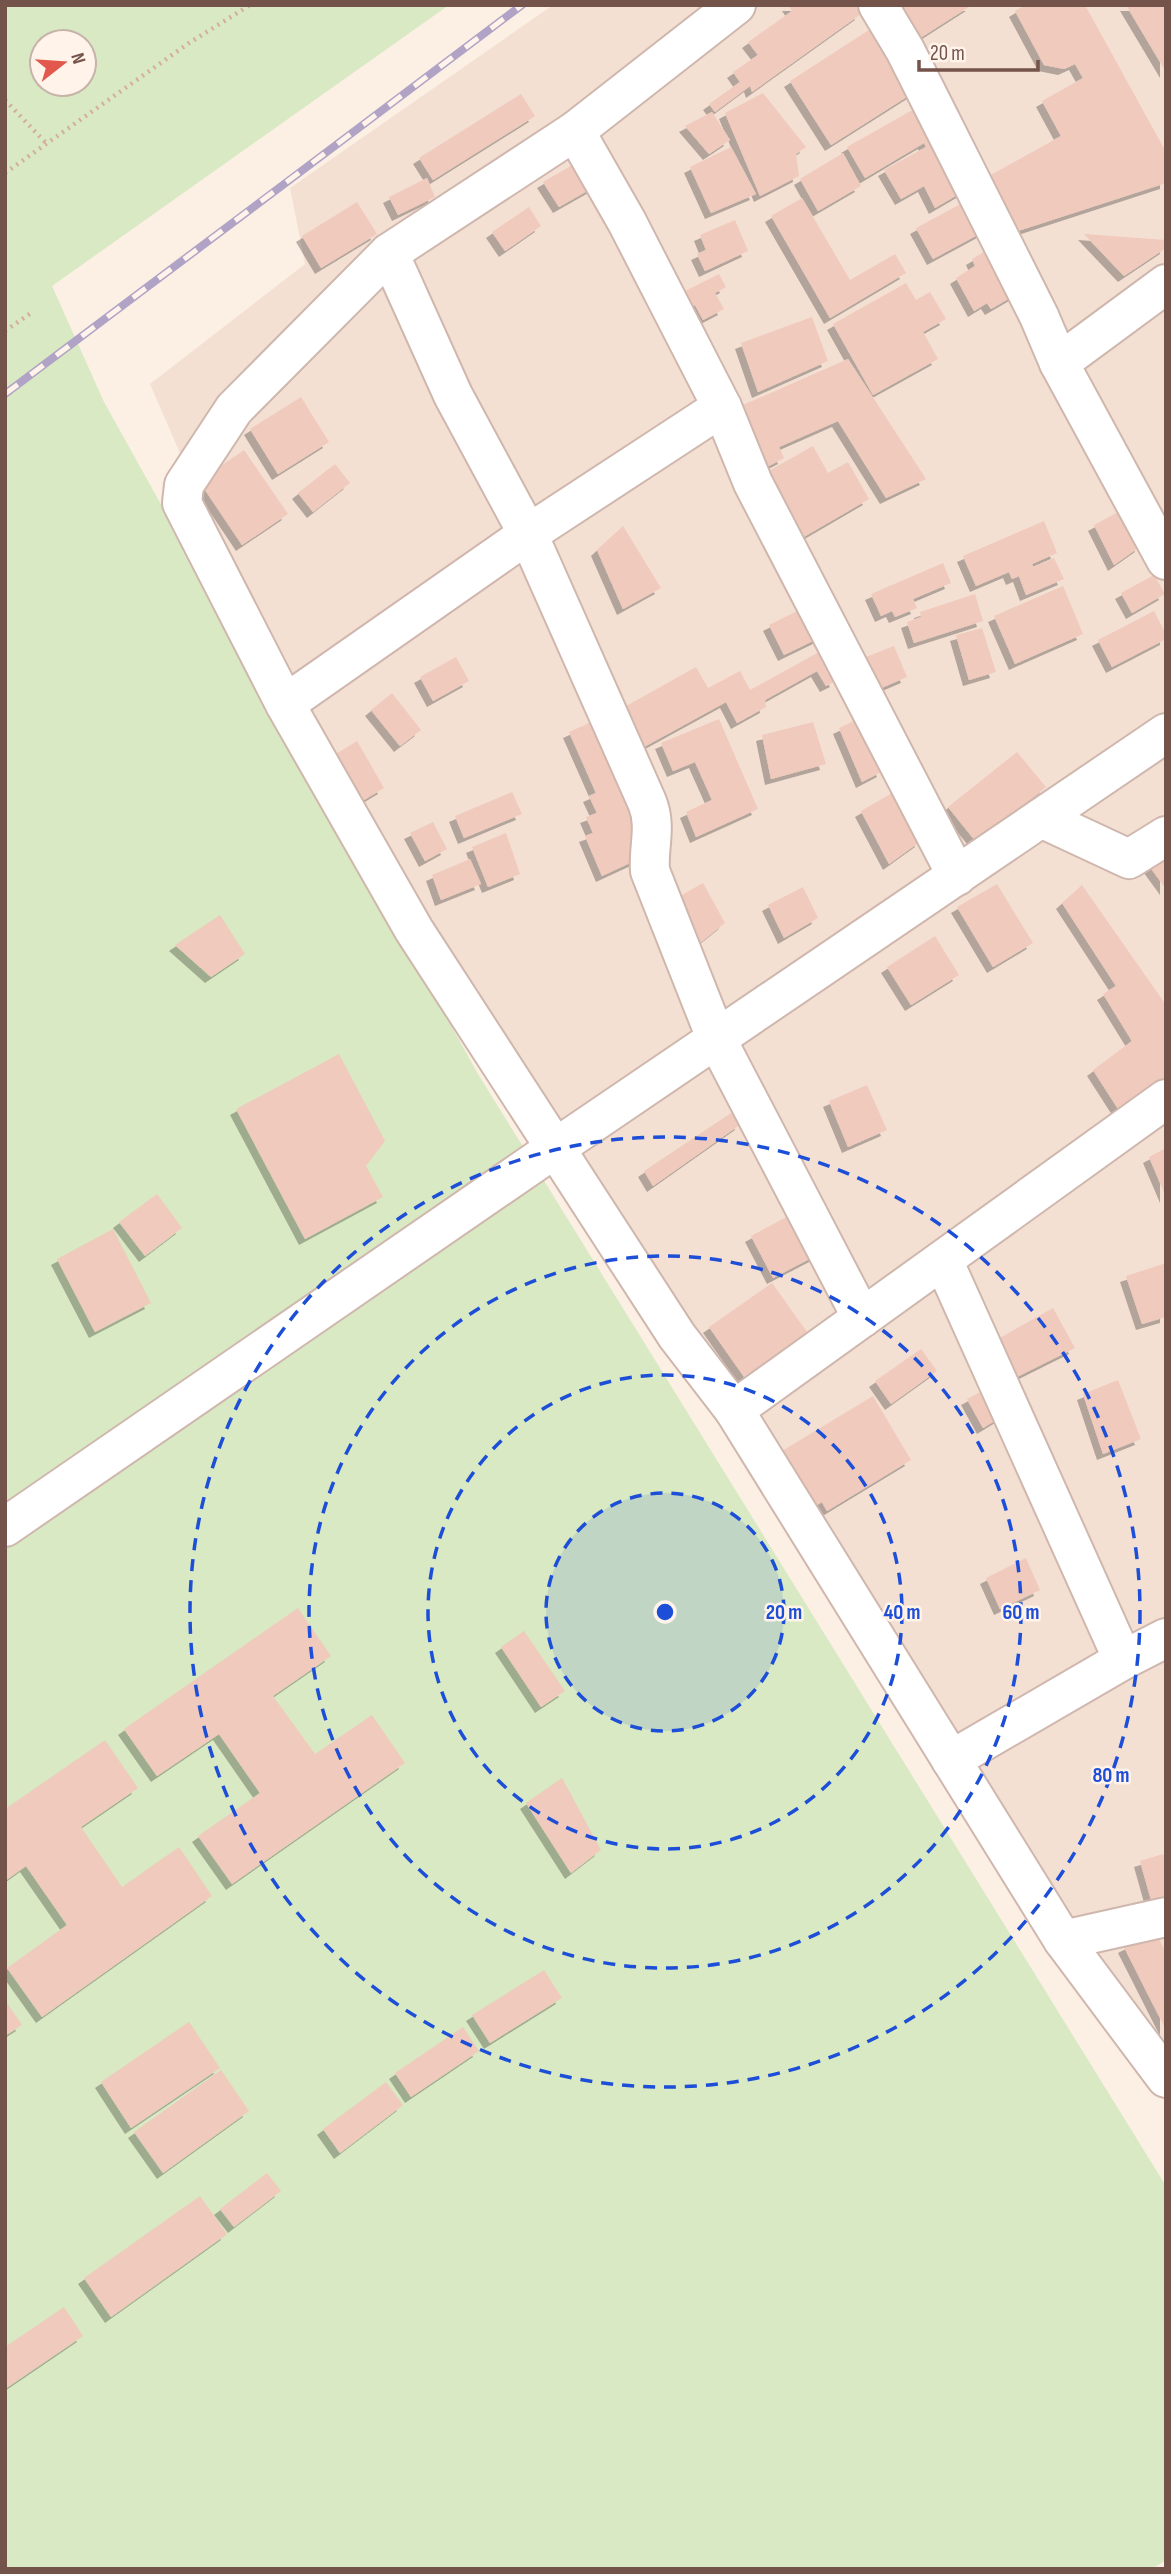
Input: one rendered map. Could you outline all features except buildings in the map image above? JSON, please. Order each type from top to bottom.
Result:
[{"type":"street","points":[[736,5],[575,131],[389,253],[234,409],[184,485],[182,503],[285,704],[414,930],[677,1336],[734,1410],[1063,1940],[1166,2078]]},
{"type":"street","points":[[878,5],[930,98],[1039,316],[1059,363],[1152,504],[1166,561]]},
{"type":"street","points":[[575,131],[627,222],[722,408],[753,483],[957,877]]},
{"type":"street","points":[[389,253],[453,396],[528,534],[652,815],[654,832],[649,859],[650,871],[716,1038],[862,1318]]},
{"type":"street","points":[[1059,363],[1166,284]]},
{"type":"street","points":[[285,704],[528,534],[722,408]]},
{"type":"street","points":[[5,1527],[1041,818],[1163,745]]},
{"type":"street","points":[[1041,818],[1129,859],[1166,836]]},
{"type":"street","points":[[734,1410],[1166,1098]]},
{"type":"street","points":[[943,1260],[1123,1660]]},
{"type":"street","points":[[951,1760],[1166,1638]]},
{"type":"street","points":[[1063,1940],[1166,1917]]},
{"type":"path","points":[[5,173],[189,43],[250,5]]},
{"type":"path","points":[[5,100],[46,144]]},
{"type":"path","points":[[5,331],[31,313]]},
{"type":"shaded area","points":[[553,5],[1166,5],[1166,2057],[1081,1943],[292,711],[150,384],[305,264],[290,188]]},
{"type":"green space","points":[[5,5],[449,5],[52,286],[104,402],[478,1074],[1166,2186],[1166,2560],[1152,2569],[5,2569]]},
{"type":"railway","points":[[5,394],[522,5]]}]
